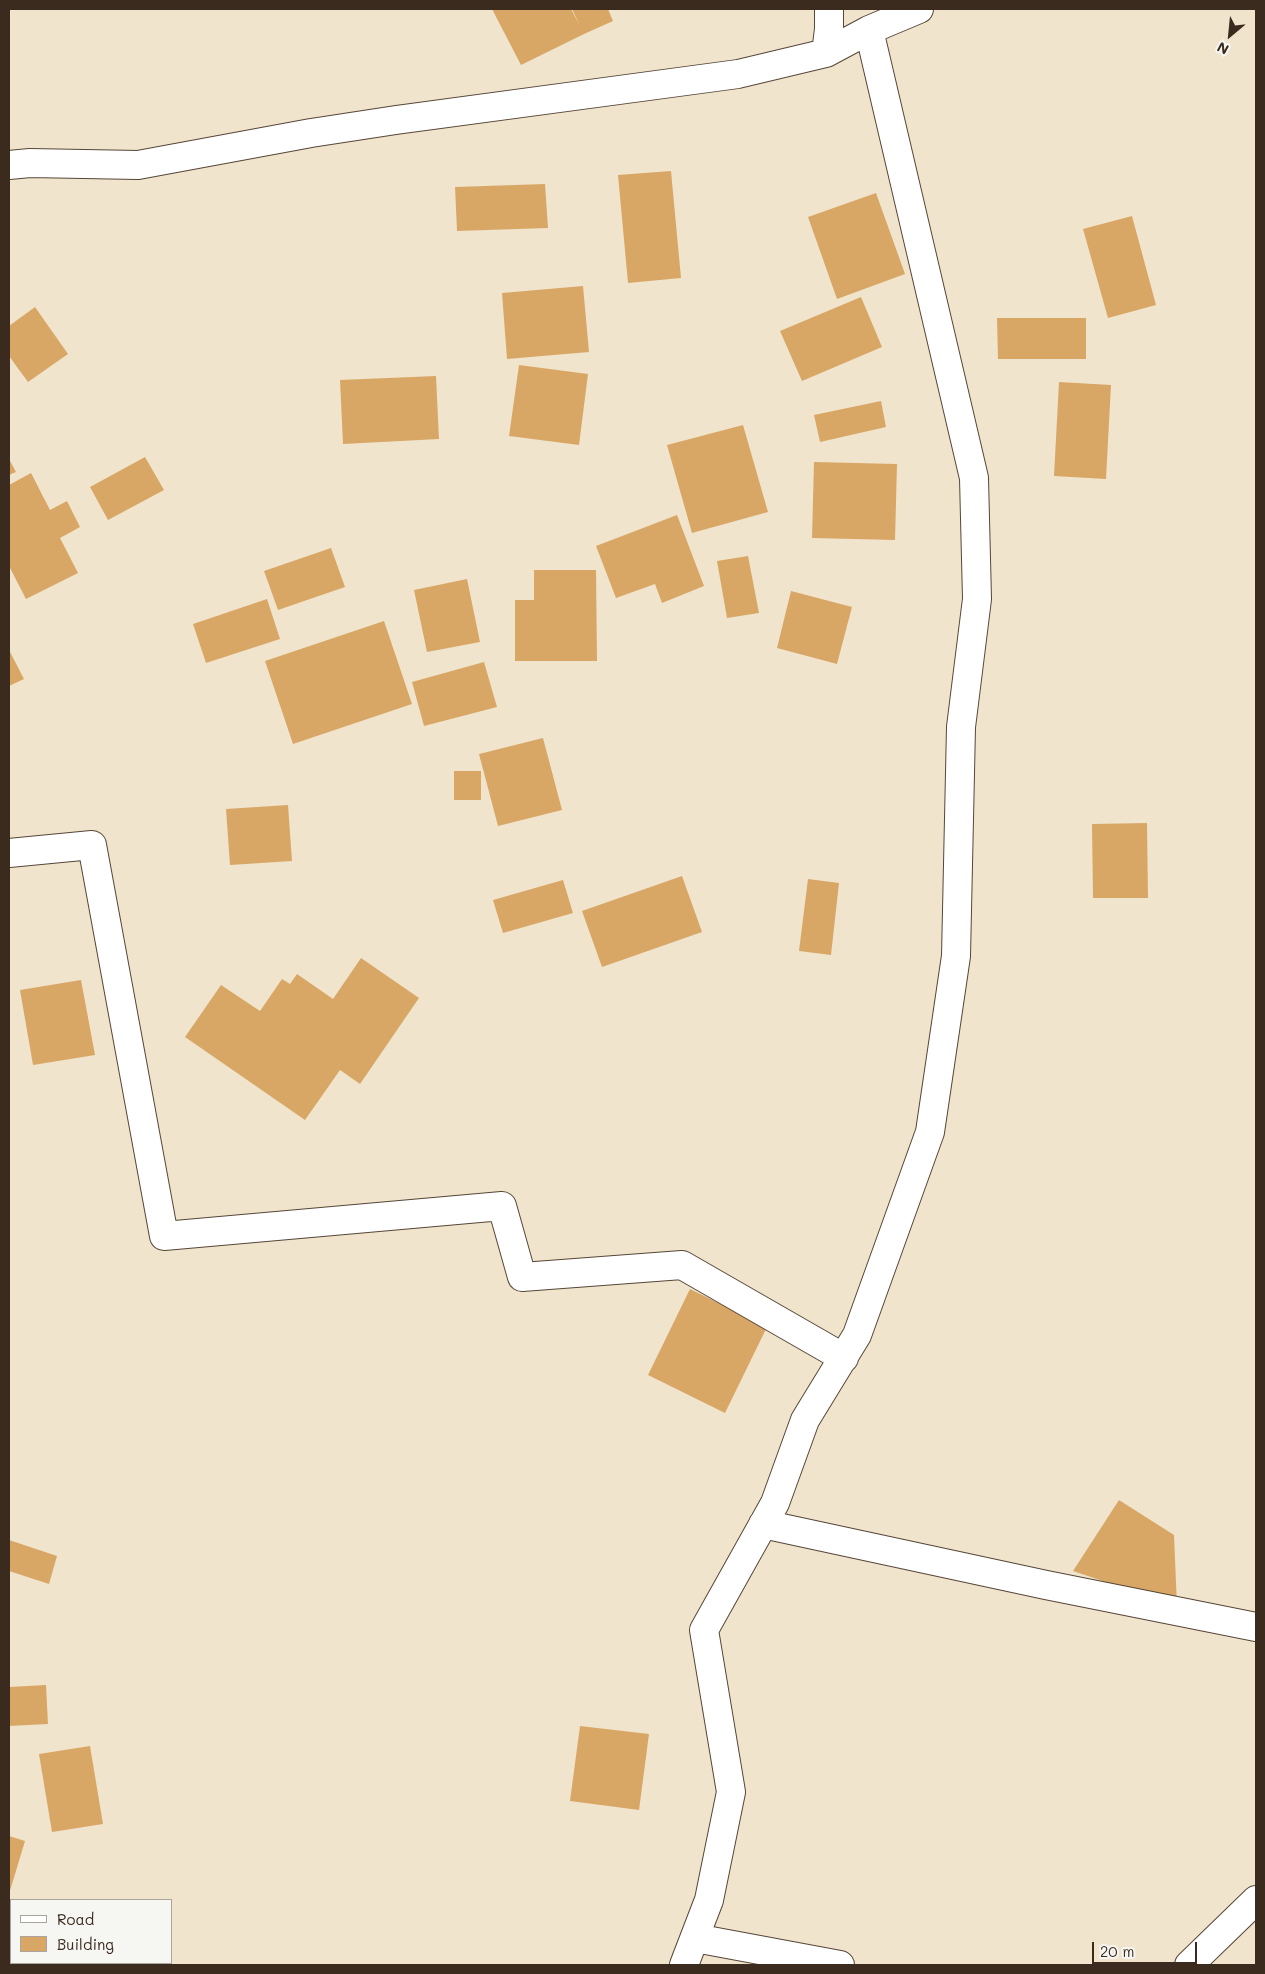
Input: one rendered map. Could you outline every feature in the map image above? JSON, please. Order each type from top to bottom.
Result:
[{"type":"street","points":[[826,53],[829,9]]},
{"type":"street","points":[[9,165],[30,163],[138,166],[396,120],[738,74],[826,53],[869,30],[919,9]]},
{"type":"street","points":[[684,1965],[709,1900],[731,1792],[704,1630],[775,1503],[805,1420],[857,1336],[930,1132],[956,956],[961,728],[976,599],[974,478],[869,30]]},
{"type":"street","points":[[9,853],[92,845],[164,1236],[502,1206],[522,1277],[682,1265],[844,1358]]},
{"type":"street","points":[[763,1524],[1046,1585],[1256,1627]]},
{"type":"street","points":[[1189,1965],[1256,1900]]},
{"type":"street","points":[[695,1938],[840,1965]]},
{"type":"building","points":[[492,9],[571,9],[580,26],[572,9],[608,9],[613,21],[521,65]]},
{"type":"building","points":[[671,171],[681,278],[628,283],[618,175]]},
{"type":"building","points":[[545,184],[548,228],[457,231],[455,187]]},
{"type":"building","points":[[876,193],[905,274],[837,299],[808,217]]},
{"type":"building","points":[[1132,216],[1156,305],[1108,318],[1083,229]]},
{"type":"building","points":[[583,286],[589,352],[507,359],[502,293]]},
{"type":"building","points":[[861,297],[882,347],[802,381],[780,331]]},
{"type":"building","points":[[35,307],[68,354],[28,382],[9,356],[9,326]]},
{"type":"building","points":[[997,318],[1086,318],[1086,359],[998,359]]},
{"type":"building","points":[[519,365],[588,374],[579,445],[509,436]]},
{"type":"building","points":[[436,376],[439,439],[343,444],[340,380]]},
{"type":"building","points":[[1059,382],[1111,385],[1106,479],[1054,476]]},
{"type":"building","points":[[881,401],[886,427],[820,442],[814,415]]},
{"type":"building","points":[[743,425],[768,512],[692,533],[667,445]]},
{"type":"building","points":[[145,457],[164,490],[108,520],[90,487]]},
{"type":"building","points":[[9,459],[16,472],[9,475]]},
{"type":"building","points":[[814,462],[897,464],[895,540],[812,538]]},
{"type":"building","points":[[31,473],[50,510],[67,501],[80,527],[60,538],[78,573],[26,599],[9,566],[9,485]]},
{"type":"building","points":[[677,515],[704,586],[662,603],[655,584],[616,598],[596,546]]},
{"type":"building","points":[[331,548],[345,587],[278,610],[264,571]]},
{"type":"building","points":[[748,556],[759,613],[727,618],[717,561]]},
{"type":"building","points":[[534,570],[596,570],[597,661],[515,661],[515,600],[534,600]]},
{"type":"building","points":[[467,579],[480,642],[427,652],[414,590]]},
{"type":"building","points":[[791,591],[852,607],[837,664],[777,648]]},
{"type":"building","points":[[267,599],[280,639],[206,663],[193,624]]},
{"type":"building","points":[[384,621],[412,704],[293,744],[265,661]]},
{"type":"building","points":[[9,650],[24,679],[9,686]]},
{"type":"building","points":[[484,662],[497,707],[424,726],[412,682]]},
{"type":"building","points":[[543,738],[562,810],[498,826],[479,754]]},
{"type":"building","points":[[454,771],[481,771],[481,800],[454,800]]},
{"type":"building","points":[[288,805],[292,861],[230,865],[226,809]]},
{"type":"building","points":[[1147,823],[1148,898],[1093,898],[1092,824]]},
{"type":"building","points":[[682,876],[702,932],[602,967],[582,911]]},
{"type":"building","points":[[808,879],[839,883],[831,955],[799,951]]},
{"type":"building","points":[[563,880],[573,913],[503,933],[493,900]]},
{"type":"building","points":[[361,958],[419,998],[360,1084],[340,1070],[305,1120],[185,1037],[221,985],[260,1011],[282,979],[290,984],[297,974],[333,999]]},
{"type":"building","points":[[81,980],[95,1055],[33,1065],[20,990]]},
{"type":"building","points":[[690,1289],[767,1327],[725,1413],[648,1375]]},
{"type":"building","points":[[1119,1500],[1174,1535],[1177,1606],[1073,1571]]},
{"type":"building","points":[[9,1540],[57,1556],[49,1584],[9,1571]]},
{"type":"building","points":[[46,1685],[48,1724],[9,1726],[9,1687]]},
{"type":"building","points":[[580,1726],[649,1734],[639,1810],[570,1801]]},
{"type":"building","points":[[90,1746],[103,1824],[52,1832],[39,1754]]},
{"type":"building","points":[[9,1836],[25,1841],[9,1894]]}]
